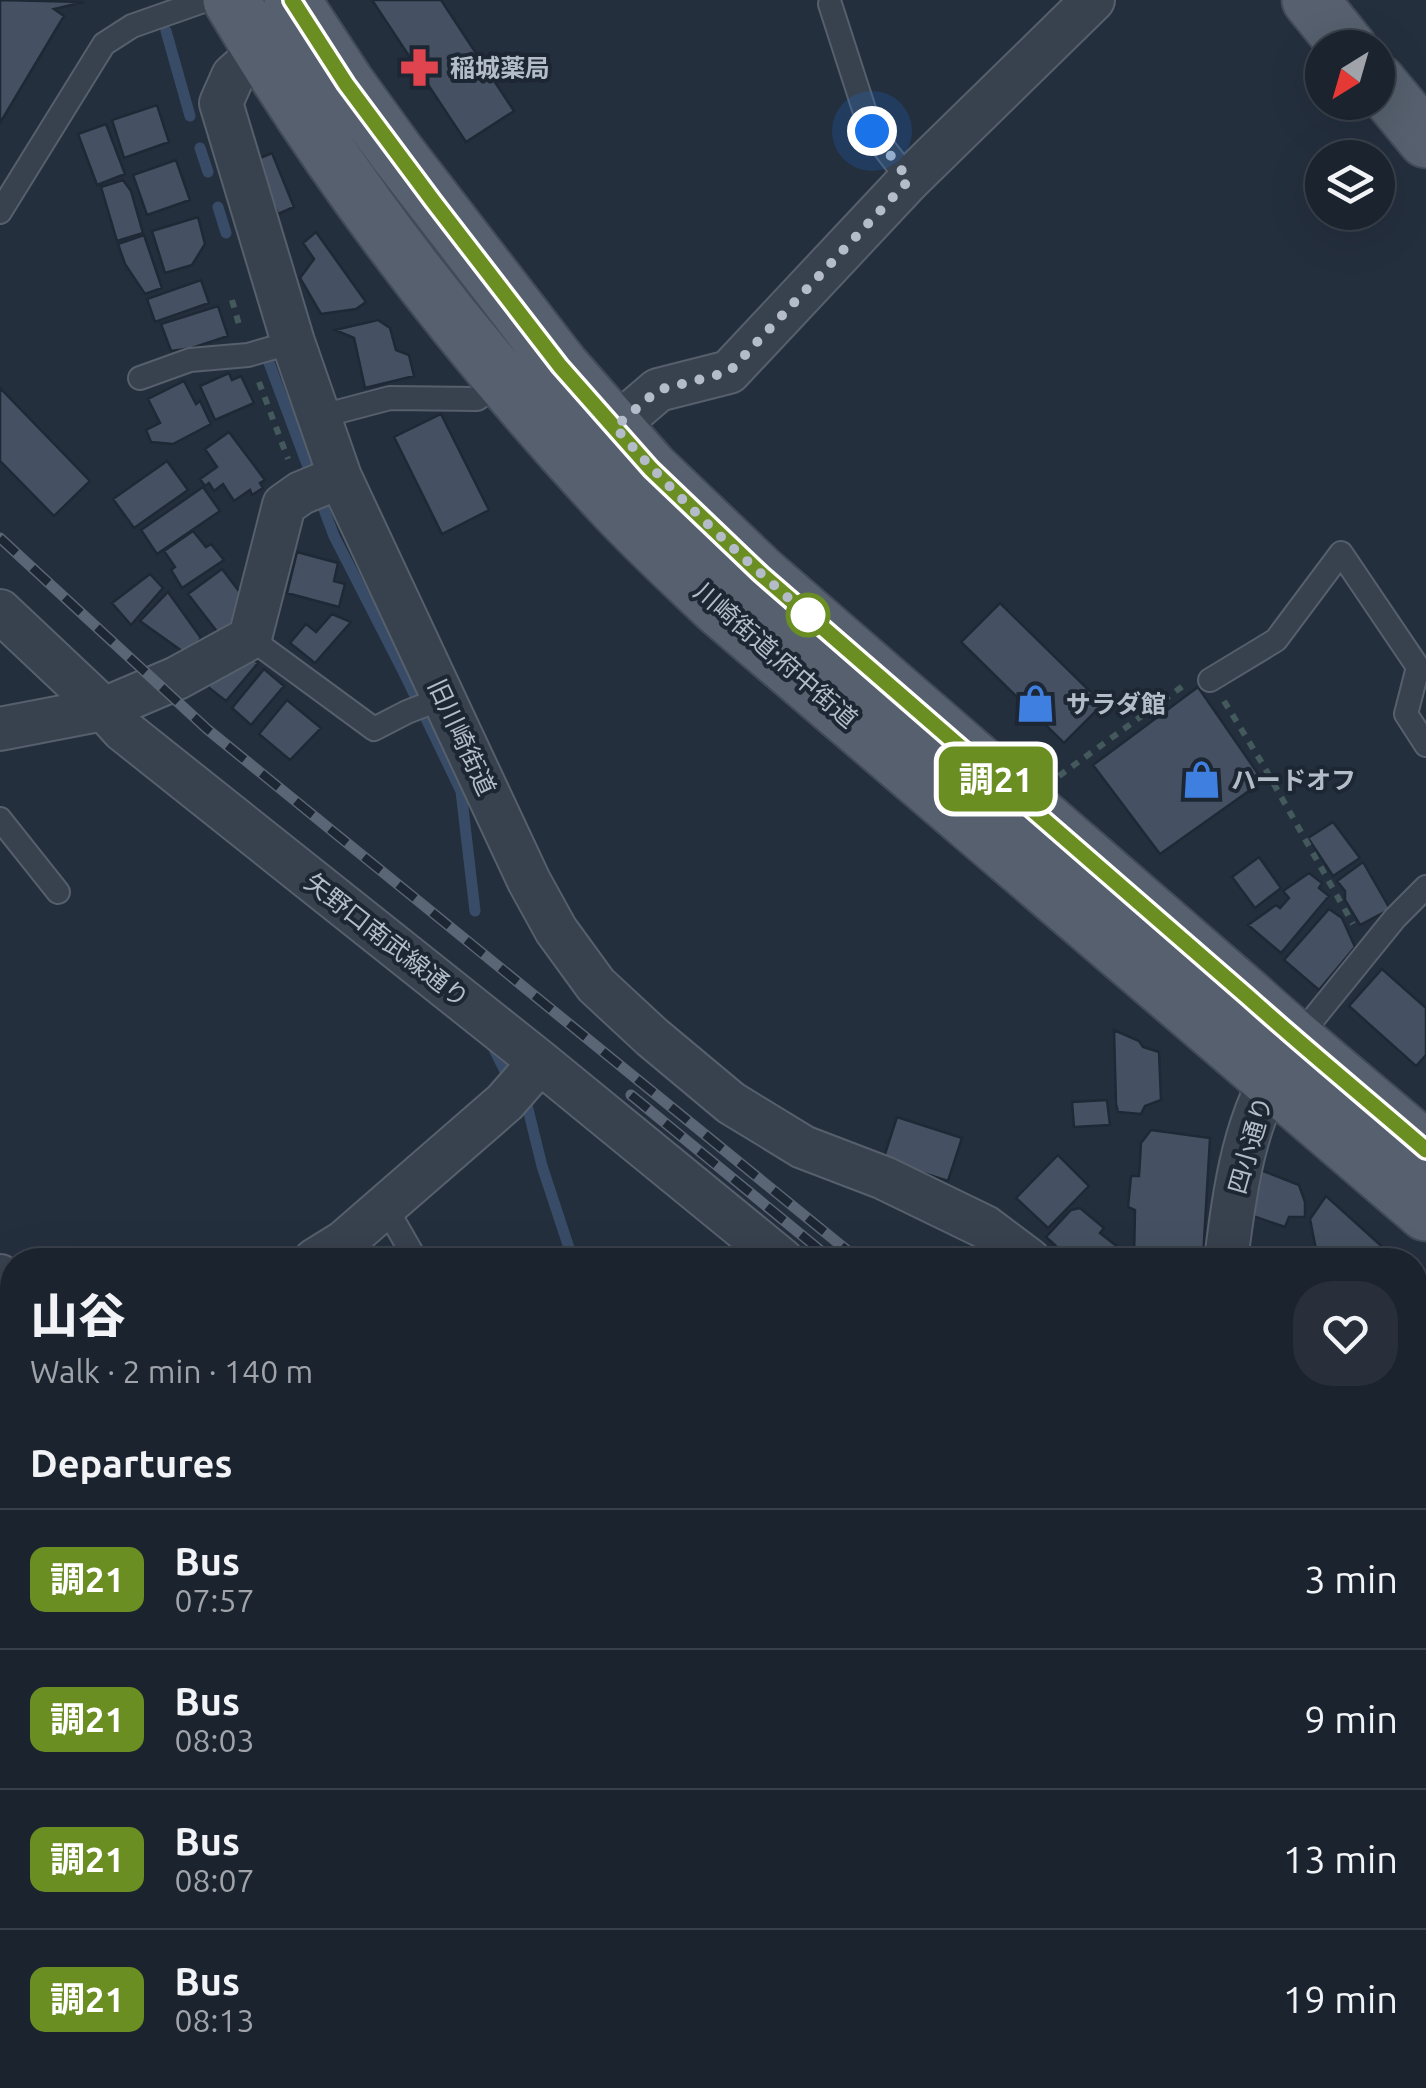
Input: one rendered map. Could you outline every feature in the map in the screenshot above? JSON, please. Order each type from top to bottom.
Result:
[{"type":"main road","name":"川崎街道;府中街道","points":[[231,0],[354,187],[428,286],[503,381],[611,502],[718,607],[1283,1059],[1426,1213]]},
{"type":"main road","points":[[1310,0],[1334,30]]},
{"type":"main road","points":[[298,10],[396,153],[560,366],[651,469],[761,574],[1234,984],[1262,1012],[1283,1059],[1426,1150]]},
{"type":"main road","points":[[1395,103],[1426,140]]},
{"type":"street","points":[[615,427],[658,390],[729,372],[909,180],[1093,0]]},
{"type":"street","name":"旧川崎街道","points":[[298,10],[233,76],[222,102],[318,417],[425,705],[556,930],[596,985],[652,1037],[731,1103],[803,1146],[884,1178],[985,1227],[1013,1248]]},
{"type":"street","points":[[2,725],[104,709],[177,678],[250,638],[284,506],[301,493],[340,477]]},
{"type":"street","name":"矢野口南武線通り","points":[[0,611],[123,730],[523,1081],[765,1248]]},
{"type":"street","name":"四小通り","points":[[1228,1248],[1234,1198],[1252,1120],[1283,1059]]},
{"type":"street","points":[[334,1248],[523,1081]]},
{"type":"lane","points":[[0,212],[104,44],[132,26],[206,0]]},
{"type":"lane","points":[[830,4],[872,131],[909,180]]},
{"type":"lane","points":[[140,378],[190,360],[248,355],[293,342]]},
{"type":"lane","points":[[318,417],[390,398],[478,399],[503,381]]},
{"type":"lane","points":[[1210,680],[1276,640],[1340,553],[1418,666],[1406,714],[1426,745]]},
{"type":"lane","points":[[250,638],[374,730],[425,705]]},
{"type":"lane","points":[[0,819],[58,892]]},
{"type":"lane","points":[[1283,1059],[1369,950],[1426,887]]},
{"type":"lane","points":[[385,1206],[409,1248]]},
{"type":"path","points":[[232,300],[248,355],[301,493]]},
{"type":"path","points":[[1054,780],[1204,671],[1262,762],[1369,950]]},
{"type":"building","points":[[0,0],[84,2],[54,9],[64,16],[0,123]]},
{"type":"building","points":[[372,0],[441,0],[514,111],[466,142]]},
{"type":"building","points":[[157,105],[169,142],[124,158],[112,120]]},
{"type":"building","points":[[106,124],[125,174],[97,185],[78,134]]},
{"type":"building","points":[[272,153],[294,207],[278,214],[255,160]]},
{"type":"building","points":[[176,160],[190,200],[147,215],[133,175]]},
{"type":"building","points":[[123,180],[131,191],[143,233],[117,241],[101,187]]},
{"type":"building","points":[[198,217],[205,244],[192,265],[165,273],[152,231]]},
{"type":"building","points":[[316,232],[366,302],[356,309],[321,314],[300,278],[314,259],[303,243]]},
{"type":"building","points":[[144,235],[162,288],[145,294],[125,264],[118,244]]},
{"type":"building","points":[[201,280],[209,303],[155,322],[147,299]]},
{"type":"building","points":[[218,306],[228,336],[171,351],[161,324]]},
{"type":"building","points":[[378,320],[390,328],[396,350],[409,355],[414,376],[365,388],[354,338],[335,330]]},
{"type":"building","points":[[229,373],[232,380],[241,376],[254,403],[215,420],[200,386]]},
{"type":"building","points":[[184,381],[211,424],[173,444],[151,442],[146,430],[160,423],[148,399]]},
{"type":"building","points":[[0,388],[90,481],[54,516],[0,461]]},
{"type":"building","points":[[441,414],[489,510],[442,534],[394,437]]},
{"type":"building","points":[[229,432],[265,480],[260,483],[263,488],[252,495],[250,490],[234,501],[223,484],[214,491],[200,479],[217,467],[205,449]]},
{"type":"building","points":[[167,461],[188,490],[134,528],[113,499]]},
{"type":"building","points":[[203,487],[220,511],[157,554],[141,530]]},
{"type":"building","points":[[193,531],[224,560],[182,588],[164,551]]},
{"type":"building","points":[[297,552],[338,563],[334,581],[345,584],[339,607],[287,593]]},
{"type":"building","points":[[222,569],[255,612],[222,638],[188,594]]},
{"type":"building","points":[[150,574],[163,588],[131,625],[112,603]]},
{"type":"building","points":[[168,592],[201,638],[189,656],[140,621]]},
{"type":"building","points":[[1000,603],[1103,704],[1064,743],[961,642]]},
{"type":"building","points":[[332,614],[351,622],[315,663],[290,643],[306,624],[316,632]]},
{"type":"building","points":[[240,648],[258,663],[226,701],[208,687]]},
{"type":"building","points":[[264,669],[284,686],[251,725],[232,708]]},
{"type":"building","points":[[1198,687],[1263,781],[1160,854],[1093,765]]},
{"type":"building","points":[[287,700],[321,728],[290,760],[259,734]]},
{"type":"building","points":[[1333,822],[1360,858],[1333,876],[1308,838]]},
{"type":"building","points":[[1259,857],[1281,888],[1255,908],[1232,877]]},
{"type":"building","points":[[1363,862],[1390,909],[1360,925],[1337,881]]},
{"type":"building","points":[[1309,873],[1322,883],[1319,888],[1329,896],[1281,953],[1248,925],[1276,905],[1280,908],[1289,898],[1283,891]]},
{"type":"building","points":[[1329,909],[1342,918],[1355,947],[1319,990],[1284,960]]},
{"type":"building","points":[[1382,969],[1426,1008],[1426,1055],[1416,1066],[1349,1006]]},
{"type":"building","points":[[1114,1030],[1159,1052],[1161,1100],[1145,1106],[1141,1114],[1118,1112]]},
{"type":"building","points":[[1107,1100],[1110,1125],[1074,1127],[1072,1102]]},
{"type":"building","points":[[897,1117],[962,1138],[948,1181],[883,1160]]},
{"type":"building","points":[[1151,1130],[1210,1138],[1204,1248],[1134,1248],[1135,1210],[1128,1207],[1131,1176],[1139,1176],[1141,1143]]},
{"type":"building","points":[[1058,1155],[1089,1186],[1048,1228],[1016,1198]]},
{"type":"building","points":[[1258,1169],[1299,1185],[1305,1217],[1289,1217],[1285,1227],[1247,1214]]},
{"type":"building","points":[[1326,1196],[1384,1248],[1316,1248],[1310,1219]]},
{"type":"building","points":[[1080,1208],[1104,1228],[1100,1233],[1119,1248],[1058,1248],[1046,1237],[1071,1210]]},
{"type":"waterway","points":[[166,31],[190,116]]},
{"type":"waterway","points":[[200,148],[208,172]]},
{"type":"waterway","points":[[218,207],[226,233]]},
{"type":"waterway","points":[[268,360],[334,536],[461,791],[475,911]]},
{"type":"waterway","points":[[494,1049],[511,1083]]},
{"type":"waterway","points":[[523,1097],[569,1248]]},
{"type":"railway","points":[[0,538],[207,729],[844,1248]]},
{"type":"railway","points":[[631,1095],[817,1248]]},
{"type":"bus line","name":"調21","points":[[292,0],[396,153],[560,366],[651,469],[761,574],[1262,1012],[1426,1150]]},
{"type":"place","name":"稲城薬局","points":[[420,68]]},
{"type":"place","name":"サラダ館","points":[[1036,704]]},
{"type":"place","name":"ハードオフ","points":[[1201,780]]},
{"type":"route","points":[[808,615],[818,624],[699,516],[615,427],[658,390],[729,372],[909,180],[872,131]]}]
